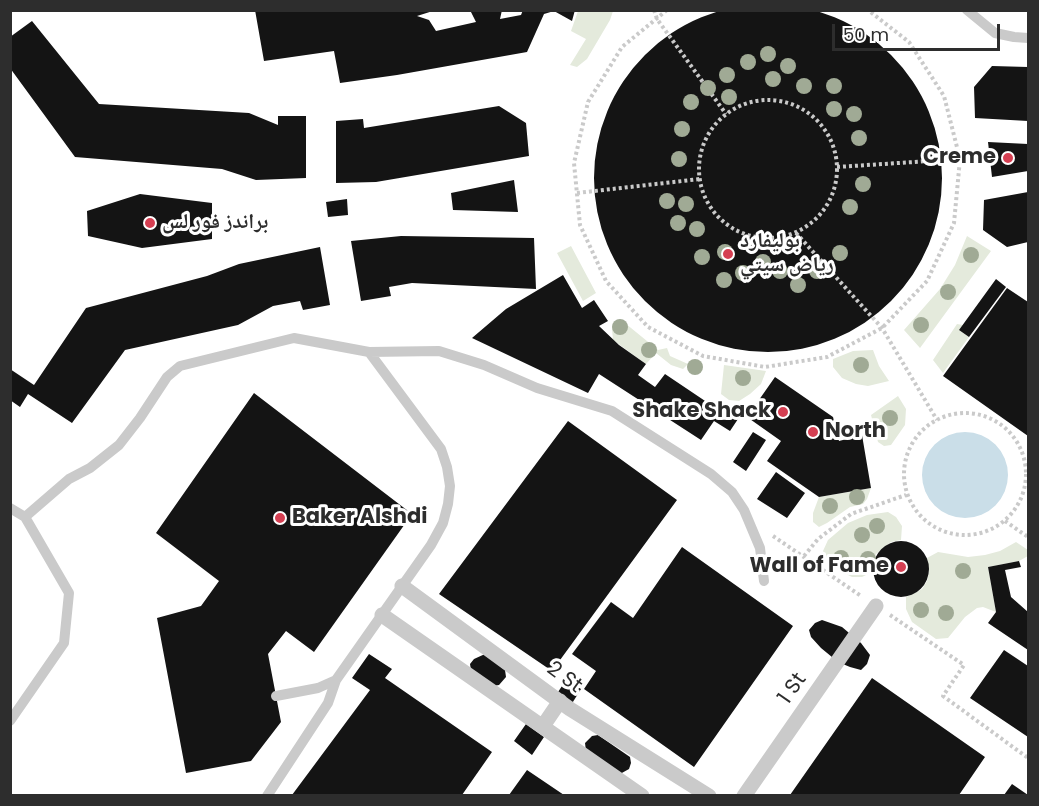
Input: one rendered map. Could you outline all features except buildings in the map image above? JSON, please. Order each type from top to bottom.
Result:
[{"type":"street","name":"2 St","points":[[402,586],[686,790],[709,795]]},
{"type":"street","name":"1 St","points":[[744,795],[876,606]]},
{"type":"street","points":[[382,615],[642,795]]},
{"type":"street","points":[[543,726],[560,701]]},
{"type":"lane","points":[[967,10],[995,33],[1029,38]]},
{"type":"lane","points":[[25,517],[69,479],[90,468],[119,445],[167,377],[180,366],[294,338],[369,352],[439,351],[484,366],[537,388],[612,411],[711,474],[732,492],[744,510],[760,548],[764,581]]},
{"type":"lane","points":[[267,795],[328,703],[336,680],[431,545],[443,523],[448,504],[450,486],[441,449],[369,352]]},
{"type":"lane","points":[[10,508],[25,517],[69,593],[64,643],[10,721]]},
{"type":"lane","points":[[276,696],[318,688],[336,680]]},
{"type":"path","points":[[654,10],[657,19],[726,114]]},
{"type":"path","points":[[667,10],[622,47],[588,102],[574,163],[580,225],[606,281],[648,327],[703,356],[765,367],[827,357],[882,328],[927,281],[954,223],[960,159],[944,96],[909,42],[868,10]]},
{"type":"path","points":[[769,99],[792,103],[813,115],[828,133],[837,155],[837,167],[838,178],[830,201],[816,220],[796,233],[774,239],[752,237],[731,228],[714,214],[703,195],[698,173],[701,150],[710,130],[726,114],[745,103],[769,99]]},
{"type":"path","points":[[837,167],[960,159]]},
{"type":"path","points":[[577,193],[699,179]]},
{"type":"path","points":[[796,233],[882,328],[937,420]]},
{"type":"path","points":[[966,412],[986,416],[1003,425],[1016,439],[1024,457],[1026,477],[1022,496],[1015,510],[1005,521],[987,531],[968,535],[948,533],[930,525],[916,512],[906,495],[903,475],[905,455],[914,438],[928,424],[937,420],[946,415],[966,412]]},
{"type":"path","points":[[804,556],[818,538],[851,513],[906,495]]},
{"type":"path","points":[[1022,496],[1029,501]]},
{"type":"path","points":[[1005,521],[1029,537]]},
{"type":"path","points":[[964,665],[943,696],[1029,758]]},
{"type":"shaded area","points":[[578,11],[613,11],[587,59],[577,67],[570,65],[586,39],[571,31]]},
{"type":"shaded area","points":[[967,236],[991,251],[920,348],[904,330],[940,289],[955,265]]},
{"type":"shaded area","points":[[571,246],[596,293],[583,301],[557,253]]},
{"type":"shaded area","points":[[620,319],[658,350],[667,348],[670,356],[688,364],[683,369],[671,365],[656,353],[646,364],[613,340],[614,322]]},
{"type":"shaded area","points":[[957,324],[963,325],[959,330],[969,337],[943,373],[933,360]]},
{"type":"shaded area","points":[[873,350],[879,366],[889,381],[868,386],[856,384],[842,378],[833,367],[833,359],[853,351]]},
{"type":"shaded area","points":[[724,365],[766,371],[761,384],[750,394],[739,401],[729,400],[721,394]]},
{"type":"shaded area","points":[[898,396],[906,409],[905,425],[891,445],[884,446],[878,442],[871,415]]},
{"type":"shaded area","points":[[871,488],[863,504],[850,507],[819,527],[813,522],[813,513],[819,497]]},
{"type":"shaded area","points":[[888,512],[896,517],[902,526],[901,540],[891,542],[876,554],[872,572],[862,577],[852,577],[840,571],[829,561],[823,551],[828,540],[848,523],[867,515]]},
{"type":"shaded area","points":[[1016,542],[1028,550],[1028,556],[1019,561],[988,567],[996,612],[983,607],[977,608],[965,617],[948,638],[936,639],[912,622],[906,609],[906,597],[922,589],[927,581],[929,572],[927,558],[938,552],[968,557],[985,555],[1000,551]]},
{"type":"water","points":[[768,120],[787,124],[803,134],[813,150],[817,169],[813,188],[803,204],[787,214],[768,218],[749,214],[733,204],[723,188],[719,169],[723,150],[733,134],[749,124]]},
{"type":"water","points":[[965,432],[989,439],[1001,451],[1008,475],[1001,499],[989,511],[965,518],[941,511],[929,499],[922,475],[929,451],[941,439]]},
{"type":"place","name":"Creme","points":[[1008,158]]},
{"type":"place","name":"براندز فور لس","points":[[150,223]]},
{"type":"place","name":"بوليفارد رياض سيتي","points":[[728,254]]},
{"type":"place","name":"Shake Shack","points":[[783,412]]},
{"type":"place","name":"North","points":[[813,432]]},
{"type":"place","name":"Baker Alshdi","points":[[280,518]]},
{"type":"place","name":"Wall of Fame","points":[[901,567]]}]
